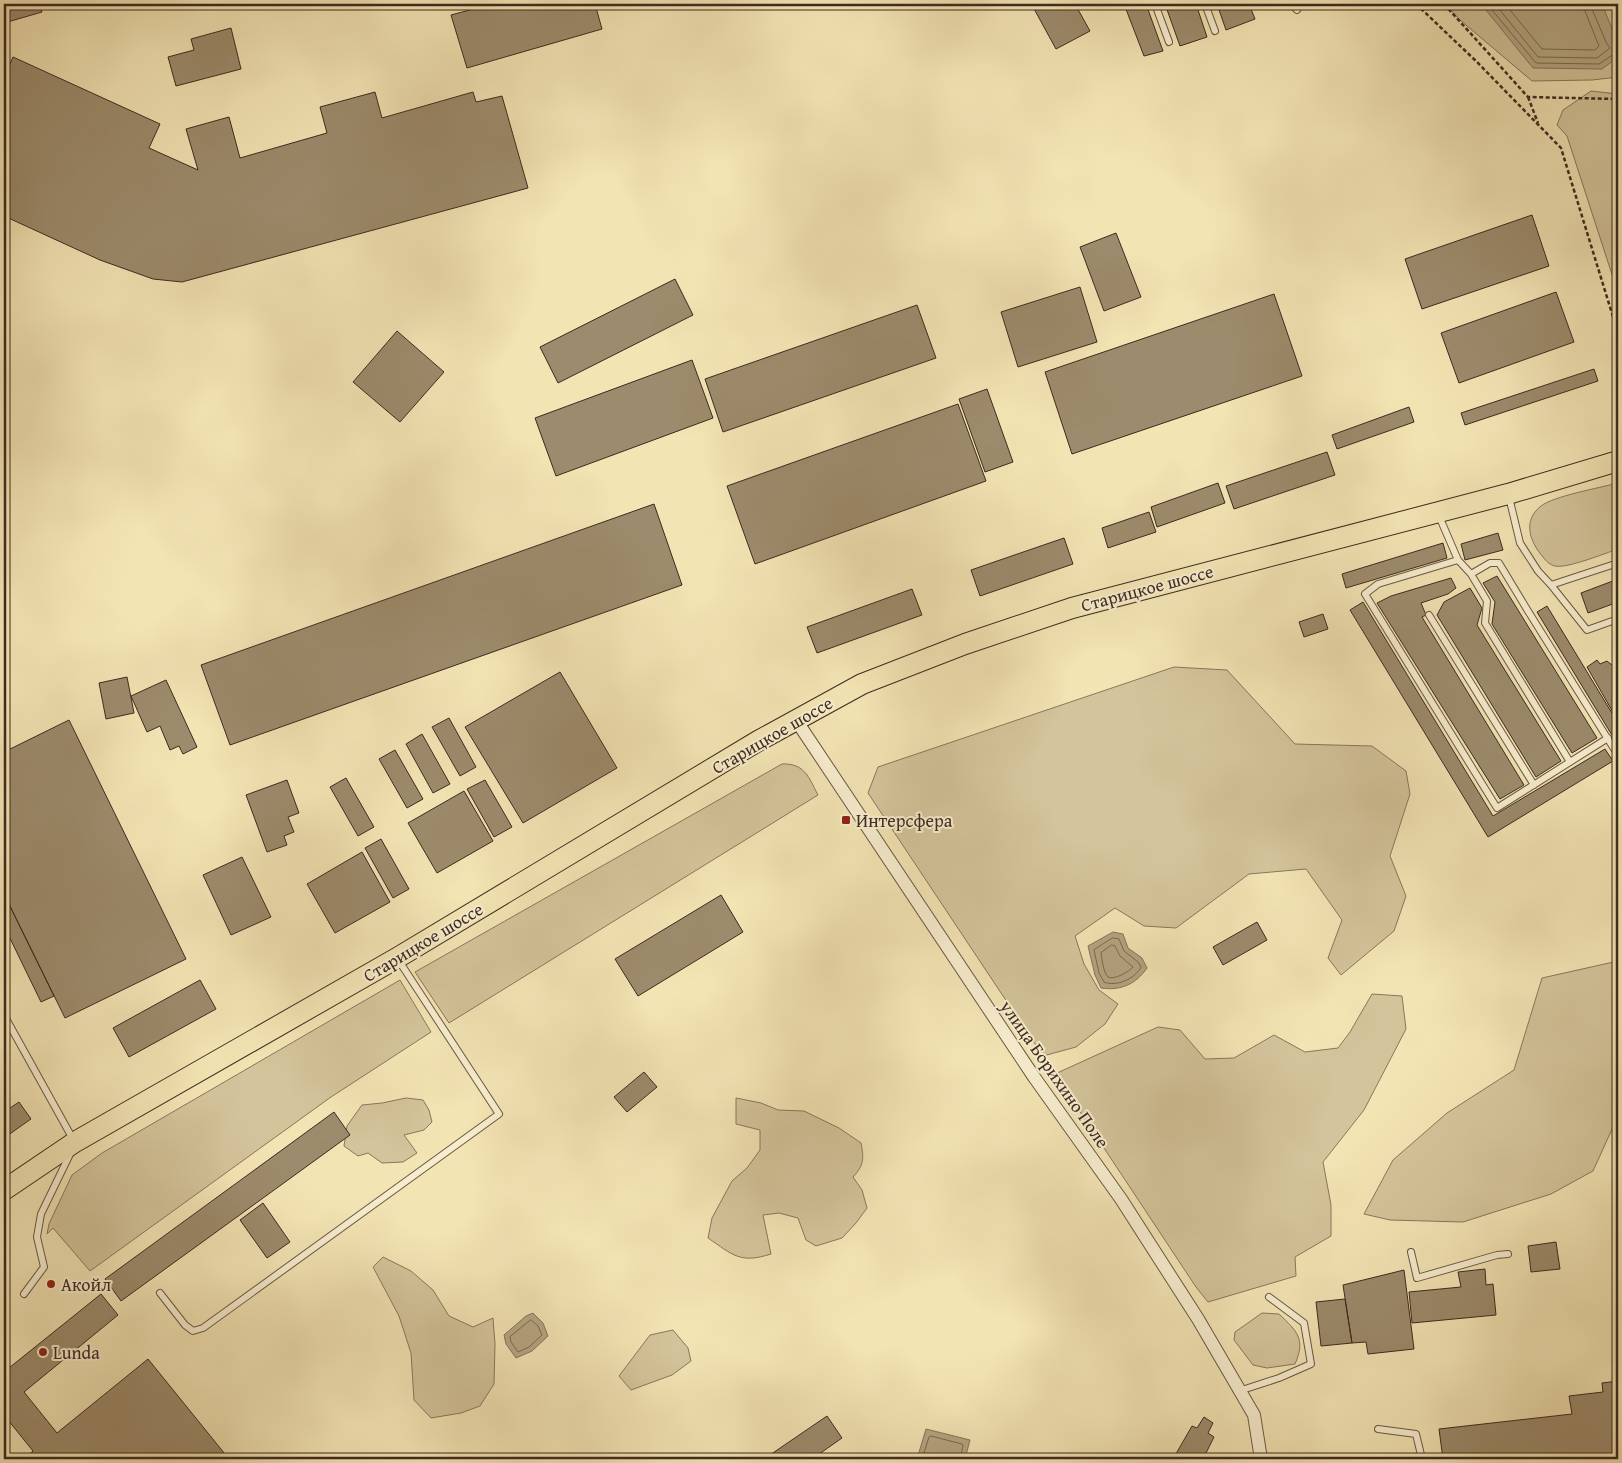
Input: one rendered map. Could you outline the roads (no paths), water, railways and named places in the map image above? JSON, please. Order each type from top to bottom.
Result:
[{"type":"main road","name":"Старицкое шоссе","points":[[4,1190],[75,1142],[397,958],[796,720],[862,684],[965,644],[1072,608],[1508,494],[1618,461]]},
{"type":"street","name":"улица Борихино Поле","points":[[796,720],[1034,1077],[1121,1199],[1198,1319],[1254,1415],[1261,1459]]},
{"type":"lane","points":[[1155,4],[1169,42]]},
{"type":"lane","points":[[1205,4],[1215,31]]},
{"type":"lane","points":[[1291,4],[1297,10]]},
{"type":"lane","points":[[1508,494],[1520,543],[1538,571],[1587,630],[1618,618]]},
{"type":"lane","points":[[1437,512],[1458,560],[1471,574],[1487,601],[1485,623],[1570,762]]},
{"type":"lane","points":[[1458,560],[1378,584],[1365,594],[1497,808],[1608,738]]},
{"type":"lane","points":[[1471,574],[1490,562],[1499,563],[1616,752]]},
{"type":"lane","points":[[1551,585],[1618,563]]},
{"type":"lane","points":[[1429,615],[1534,785]]},
{"type":"lane","points":[[160,1293],[185,1325],[193,1331],[204,1328],[499,1114],[397,958]]},
{"type":"lane","points":[[4,1015],[75,1142],[41,1214],[36,1237],[44,1267],[24,1294]]},
{"type":"lane","points":[[1410,1252],[1417,1278],[1497,1255],[1508,1254]]},
{"type":"lane","points":[[1239,1391],[1279,1378],[1311,1364],[1304,1323],[1269,1297]]},
{"type":"lane","points":[[1378,1429],[1416,1434],[1422,1459]]},
{"type":"water","points":[[1481,4],[1602,4],[1618,44],[1618,57],[1602,69],[1533,68]]},
{"type":"water","points":[[1113,932],[1123,934],[1128,948],[1142,958],[1147,968],[1143,974],[1127,985],[1108,989],[1101,988],[1095,975],[1088,946]]},
{"type":"water","points":[[533,1313],[543,1323],[548,1336],[532,1351],[516,1358],[506,1344],[504,1335],[526,1316]]},
{"type":"water","points":[[926,1429],[970,1440],[965,1459],[917,1459]]},
{"type":"place","name":"Интерсфера","points":[[846,820]]},
{"type":"place","name":"Акойл","points":[[51,1284]]},
{"type":"place","name":"Lunda","points":[[43,1352]]}]
